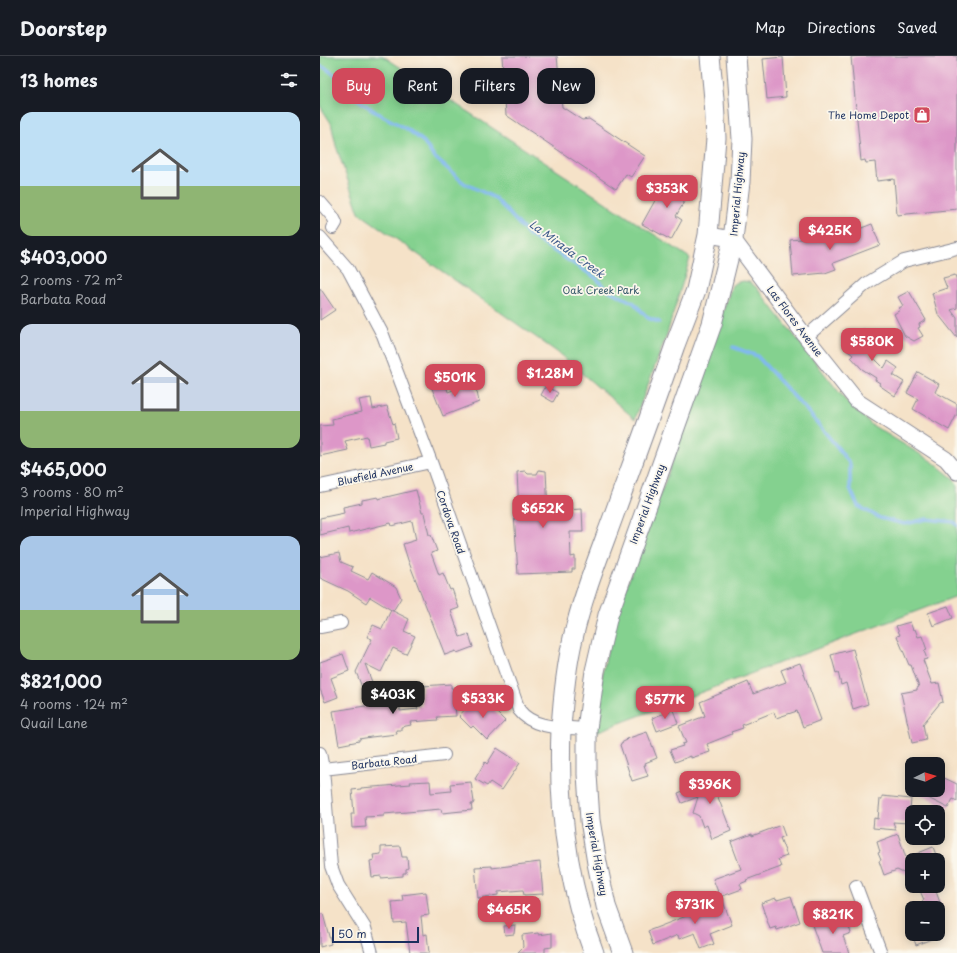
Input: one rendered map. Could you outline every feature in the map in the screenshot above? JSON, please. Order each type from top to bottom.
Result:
[{"type":"main road","points":[[594,953],[580,910],[572,878],[563,823],[561,777],[562,703],[572,639],[578,618],[696,290],[708,235],[716,138],[710,56]]},
{"type":"main road","name":"Imperial Highway","points":[[623,953],[606,906],[590,820],[587,774],[587,729],[595,671],[608,614],[712,324],[733,240],[740,182],[742,139],[736,56]]},
{"type":"street","points":[[320,202],[336,222],[333,228]]},
{"type":"street","points":[[708,235],[733,240]]},
{"type":"street","name":"Cordova Road","points":[[320,237],[348,269],[383,335],[431,462],[519,710],[523,716],[542,726],[587,729]]},
{"type":"street","name":"Las Flores Avenue","points":[[733,240],[806,337],[857,401],[946,459],[957,472]]},
{"type":"street","points":[[806,337],[866,284],[904,261],[957,248]]},
{"type":"street","name":"Bluefield Avenue","points":[[320,486],[431,462]]},
{"type":"street","points":[[320,627],[341,623]]},
{"type":"street","points":[[320,753],[323,768],[324,844],[338,885],[365,928],[372,953]]},
{"type":"street","name":"Barbata Road","points":[[323,768],[444,755]]},
{"type":"street","points":[[856,886],[881,953]]},
{"type":"green space","name":"Oak Creek Park","points":[[320,56],[383,56],[401,68],[393,68],[393,104],[452,104],[452,101],[690,258],[666,337],[635,419],[557,352],[359,213],[336,146],[331,123],[320,106]]},
{"type":"green space","points":[[744,281],[749,282],[756,287],[846,401],[872,425],[933,462],[954,479],[957,484],[957,596],[596,732],[600,687],[613,623],[673,460],[732,285]]},
{"type":"building","points":[[502,56],[557,56],[558,68],[537,68],[537,104],[562,104],[562,107],[582,120],[589,119],[645,156],[631,177],[626,174],[616,189],[506,115],[505,104],[529,104],[529,68],[503,68]]},
{"type":"building","name":"The Home Depot","points":[[957,56],[957,209],[897,215],[894,179],[877,181],[875,162],[866,163],[865,160],[861,161],[851,57]]},
{"type":"building","points":[[783,57],[786,97],[767,99],[763,59]]},
{"type":"building","points":[[668,177],[691,190],[676,216],[682,220],[671,240],[642,224]]},
{"type":"building","points":[[872,224],[880,245],[833,263],[836,269],[825,273],[793,276],[790,240],[823,237],[825,242]]},
{"type":"building","points":[[955,275],[957,281],[957,308],[951,310],[957,318],[957,338],[938,314],[932,293],[947,288],[943,278]]},
{"type":"building","points":[[320,288],[335,310],[320,320]]},
{"type":"building","points":[[909,291],[926,320],[919,324],[920,327],[918,328],[923,336],[914,341],[905,336],[894,314],[903,306],[898,297]]},
{"type":"building","points":[[863,329],[872,338],[863,347],[884,368],[888,361],[898,368],[893,375],[904,382],[895,396],[879,385],[880,383],[875,380],[876,378],[862,369],[851,357],[853,355],[848,351],[850,349],[842,340],[853,330],[858,335]]},
{"type":"building","points":[[918,372],[939,384],[935,392],[957,404],[957,414],[949,430],[913,409],[918,399],[907,393]]},
{"type":"building","points":[[445,381],[448,392],[472,383],[477,392],[479,402],[443,416],[431,386]]},
{"type":"building","points":[[546,386],[558,393],[553,402],[541,395]]},
{"type":"building","points":[[371,398],[373,409],[387,406],[393,424],[394,423],[397,438],[384,441],[384,443],[369,446],[367,436],[345,441],[348,450],[320,456],[320,426],[333,425],[332,419],[362,412],[359,400]]},
{"type":"building","points":[[539,470],[546,471],[548,511],[582,509],[583,532],[570,532],[571,557],[575,556],[575,569],[572,569],[572,572],[518,574],[514,513],[519,512],[517,472],[525,471],[528,474],[537,474]]},
{"type":"building","points":[[416,490],[422,513],[424,513],[429,535],[431,535],[437,551],[431,553],[439,575],[443,573],[450,590],[452,589],[459,608],[451,611],[460,637],[469,634],[473,647],[457,653],[456,651],[445,655],[408,560],[403,544],[416,540],[412,521],[392,526],[391,523],[349,533],[348,528],[320,535],[320,518],[344,513],[343,507],[362,503],[362,500],[378,497],[378,499]]},
{"type":"building","points":[[339,553],[341,562],[353,567],[351,571],[368,579],[372,572],[396,587],[401,598],[393,611],[370,597],[366,603],[348,591],[320,578],[320,557]]},
{"type":"building","points":[[948,606],[953,618],[933,626],[928,613]]},
{"type":"building","points":[[391,610],[409,619],[404,631],[415,636],[406,654],[393,648],[381,672],[365,664],[372,682],[362,687],[356,672],[372,639],[367,637],[373,625],[382,629]]},
{"type":"building","points":[[910,622],[918,637],[922,636],[927,650],[924,651],[927,659],[923,660],[932,684],[939,683],[943,702],[940,703],[923,724],[926,740],[912,743],[901,693],[917,690],[919,687],[911,665],[909,665],[897,636],[900,635],[896,626]]},
{"type":"building","points":[[853,649],[868,704],[853,709],[846,683],[841,685],[838,672],[836,673],[831,655]]},
{"type":"building","points":[[343,654],[349,671],[331,678],[338,697],[325,702],[320,689],[320,662]]},
{"type":"building","points":[[800,663],[821,720],[803,727],[797,711],[776,718],[774,712],[742,725],[743,728],[731,732],[732,734],[707,744],[710,752],[691,758],[691,756],[675,762],[670,750],[683,746],[682,744],[686,743],[679,726],[705,716],[700,702],[748,682],[753,694],[786,682],[781,670]]},
{"type":"building","points":[[451,684],[451,688],[453,688],[456,716],[437,717],[438,720],[410,722],[411,725],[401,727],[401,730],[396,730],[397,734],[359,739],[359,741],[339,745],[333,711],[391,702],[392,708],[400,707],[400,711],[418,709],[417,706],[422,706],[422,686]]},
{"type":"building","points":[[483,699],[505,721],[487,740],[473,726],[471,728],[459,716],[468,706],[472,710]]},
{"type":"building","points":[[673,710],[678,723],[657,731],[652,718]]},
{"type":"building","points":[[647,732],[657,758],[645,763],[646,765],[644,765],[648,776],[632,781],[620,745],[627,740],[626,739]]},
{"type":"building","points":[[497,748],[520,763],[502,790],[490,782],[487,786],[475,779],[485,762],[487,764]]},
{"type":"building","points":[[727,774],[732,786],[716,792],[731,831],[712,839],[707,825],[703,827],[699,816],[693,813],[698,797],[682,803],[678,793]]},
{"type":"building","points":[[945,778],[957,784],[957,801],[953,799],[948,808],[945,805],[926,797],[945,797]]},
{"type":"building","points":[[430,781],[431,793],[451,791],[450,784],[471,782],[474,802],[471,804],[472,810],[442,813],[441,809],[384,814],[384,816],[365,817],[366,827],[352,828],[351,814],[354,814],[352,790],[411,784],[410,782]]},
{"type":"building","points":[[882,796],[911,799],[910,805],[905,805],[905,823],[893,822],[896,830],[873,828],[874,818],[878,819],[880,799],[882,799]]},
{"type":"building","points":[[781,825],[785,836],[780,838],[787,856],[778,859],[781,867],[746,880],[747,881],[740,884],[742,889],[720,897],[713,879],[741,869],[731,842]]},
{"type":"building","points":[[898,834],[905,855],[905,874],[897,870],[884,875],[879,861],[881,860],[878,853],[880,852],[877,842]]},
{"type":"building","points":[[400,846],[402,857],[407,857],[408,868],[406,869],[406,873],[403,873],[403,876],[381,878],[381,876],[372,877],[370,861],[374,860],[373,855],[381,854],[381,847]]},
{"type":"building","points":[[933,847],[935,853],[918,853]]},
{"type":"building","points":[[540,862],[543,894],[524,895],[523,890],[498,892],[498,895],[478,898],[475,867],[492,866],[492,868]]},
{"type":"building","points":[[426,892],[429,915],[421,916],[423,935],[427,934],[429,953],[410,953],[406,922],[394,923],[392,902],[403,901],[402,895]]},
{"type":"building","points":[[921,893],[937,893],[939,901],[922,901],[924,900]]},
{"type":"building","points":[[791,896],[800,922],[777,930],[776,927],[770,929],[761,903],[776,898],[777,900]]},
{"type":"building","points":[[722,899],[732,925],[710,934],[714,944],[701,949],[695,933],[679,939],[678,935],[653,945],[648,931],[689,915],[687,912]]},
{"type":"building","points":[[320,914],[323,914],[331,944],[320,947]]},
{"type":"building","points":[[845,915],[851,933],[843,936],[849,953],[822,953],[812,925]]},
{"type":"building","points":[[515,925],[514,934],[505,935],[504,926]]},
{"type":"building","points":[[538,933],[539,935],[552,933],[552,947],[545,948],[545,953],[517,953],[523,947],[522,935]]},
{"type":"building","points":[[915,941],[926,941],[916,945]]},
{"type":"waterway","name":"La Mirada Creek","points":[[320,66],[327,69],[345,83],[357,99],[377,113],[407,129],[424,142],[433,156],[464,183],[495,198],[529,235],[596,278],[606,289],[634,303],[648,318],[659,322]]},
{"type":"waterway","name":"La Mirada Creek","points":[[733,347],[757,356],[809,413],[838,448],[850,464],[850,488],[858,506],[880,518],[905,524],[927,519],[954,522],[957,525]]},
{"type":"place","name":"The Home Depot","points":[[922,115]]}]
